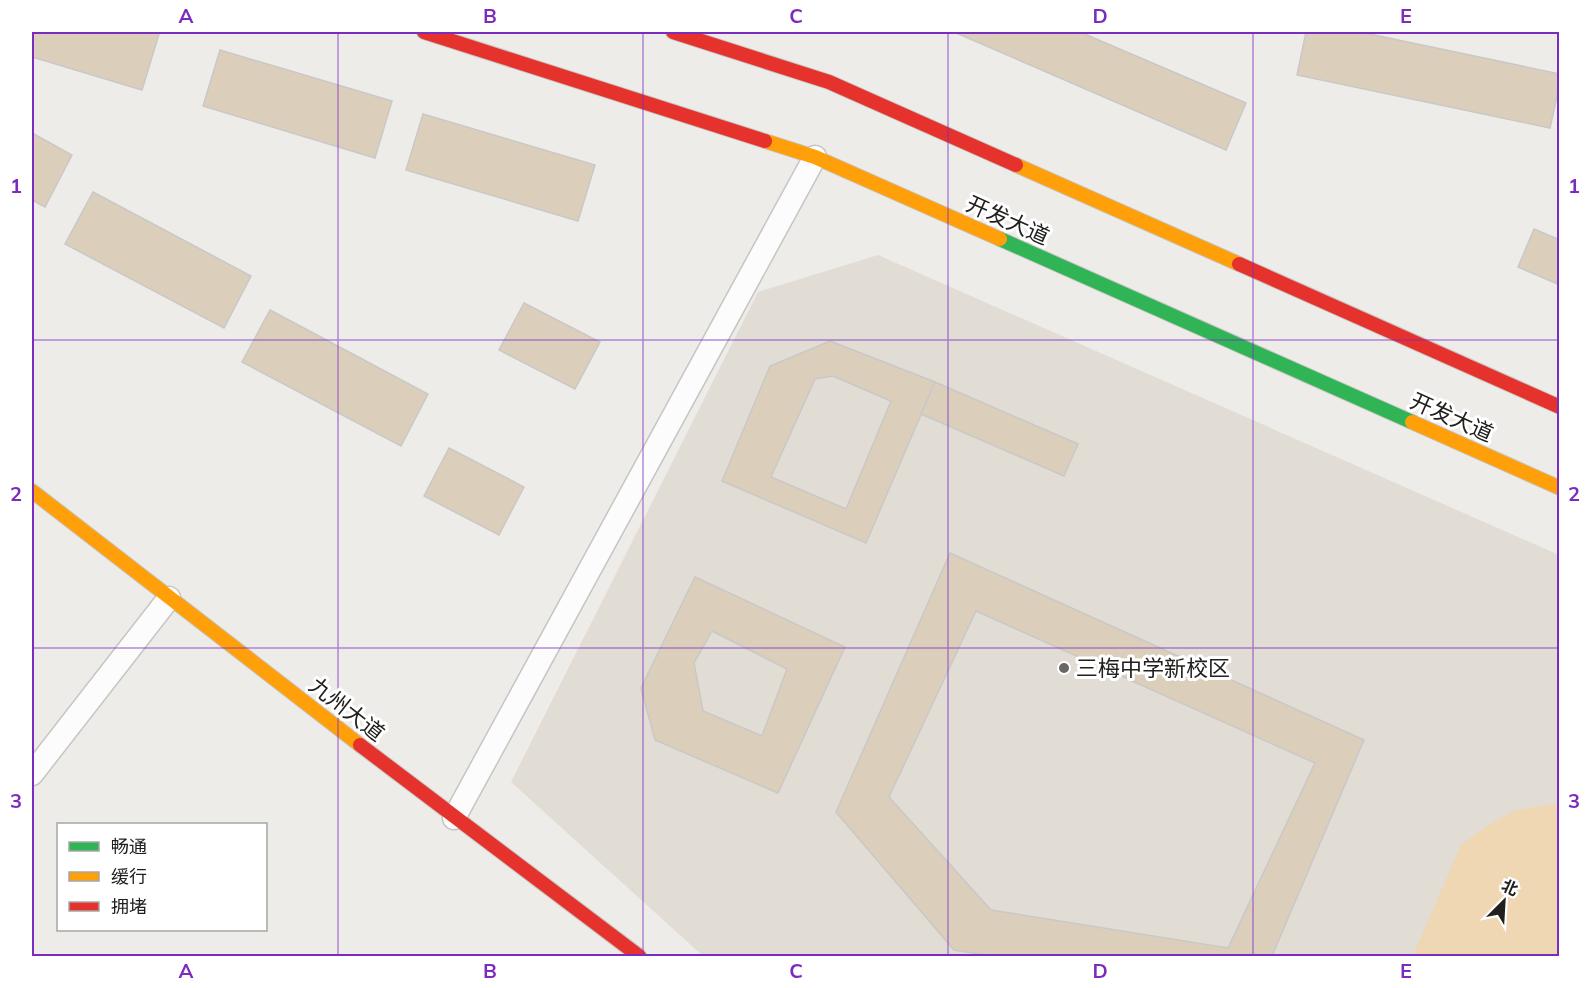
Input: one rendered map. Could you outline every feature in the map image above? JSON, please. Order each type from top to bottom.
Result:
[{"type":"main road","name":"开发大道","points":[[424,32],[815,157],[1560,488]]},
{"type":"main road","points":[[672,32],[829,82],[1560,407]]},
{"type":"main road","name":"九州大道","points":[[32,491],[454,818],[639,957]]},
{"type":"street","points":[[454,818],[815,157]]},
{"type":"street","points":[[32,774],[169,598]]},
{"type":"shaded area","name":"三梅中学新校区","points":[[878,255],[1559,555],[1559,956],[703,956],[511,782],[758,292]]},
{"type":"shaded area","points":[[1559,803],[1559,956],[1413,956],[1461,845],[1490,824],[1514,811]]},
{"type":"building","points":[[32,32],[151,32],[159,34],[142,90],[32,57]]},
{"type":"building","points":[[954,32],[1080,32],[1246,103],[1226,150]]},
{"type":"building","points":[[1306,32],[1360,32],[1560,74],[1550,128],[1297,75]]},
{"type":"building","points":[[220,50],[392,101],[375,158],[203,106]]},
{"type":"building","points":[[423,114],[595,165],[578,221],[406,170]]},
{"type":"building","points":[[32,133],[72,155],[45,207],[32,200]]},
{"type":"building","points":[[93,192],[251,276],[224,328],[65,244]]},
{"type":"building","points":[[1534,229],[1560,240],[1560,285],[1518,267]]},
{"type":"building","points":[[524,303],[600,342],[575,389],[499,350]]},
{"type":"building","points":[[270,310],[428,394],[401,446],[242,362]]},
{"type":"building","points":[[830,341],[935,382],[866,543],[722,481],[770,366]],"holes":[[[833,376],[891,401],[846,509],[771,477],[815,379]]]},
{"type":"building","points":[[935,382],[1078,444],[1064,476],[921,414]]},
{"type":"building","points":[[449,448],[524,487],[499,535],[424,496]]},
{"type":"building","points":[[950,553],[1364,740],[1272,956],[992,956],[954,950],[836,812]],"holes":[[[976,611],[1315,763],[1228,948],[991,910],[889,797]]]},
{"type":"building","points":[[695,577],[845,647],[778,793],[655,740],[641,688]],"holes":[[[712,631],[787,669],[762,736],[703,711],[694,663]]]},
{"type":"traffic: fast","points":[[1000,239],[1412,422]]},
{"type":"traffic: slow","points":[[765,141],[815,157],[1000,239]]},
{"type":"traffic: slow","points":[[1016,165],[1239,264]]},
{"type":"traffic: slow","points":[[1412,422],[1560,488]]},
{"type":"traffic: slow","points":[[32,491],[360,745]]},
{"type":"traffic: jam","points":[[424,32],[765,141]]},
{"type":"traffic: jam","points":[[673,32],[829,82],[1016,165]]},
{"type":"traffic: jam","points":[[1239,264],[1560,407]]},
{"type":"traffic: jam","points":[[360,745],[639,956]]},
{"type":"place","name":"三梅中学新校区","points":[[1064,668]]}]
